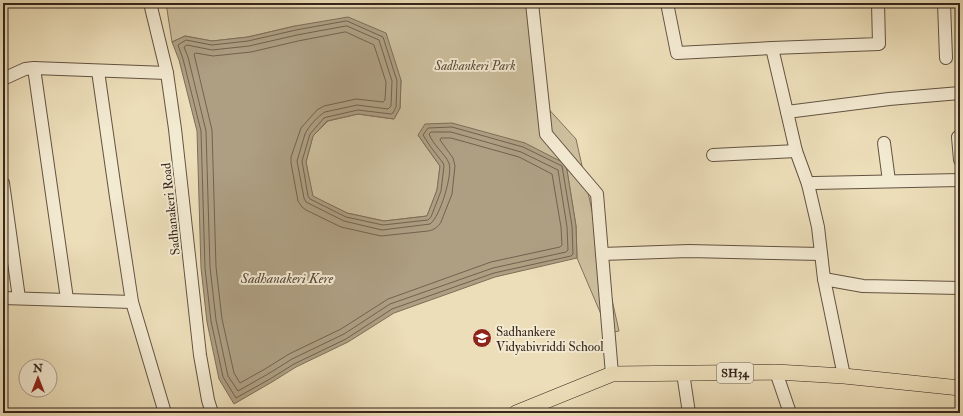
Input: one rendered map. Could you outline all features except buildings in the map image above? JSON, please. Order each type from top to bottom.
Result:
[{"type":"main road","name":"SH34","points":[[516,413],[540,408],[612,374],[776,372],[844,376],[960,388]]},
{"type":"street","name":"Sadhanakeri Road","points":[[150,3],[167,73],[177,145],[200,355],[208,400],[212,413]]},
{"type":"street","points":[[532,3],[546,134],[597,194],[612,374]]},
{"type":"street","points":[[666,3],[677,53],[879,44],[878,3]]},
{"type":"street","points":[[944,3],[946,58]]},
{"type":"street","points":[[772,48],[796,151],[808,184],[818,227],[824,279],[844,376]]},
{"type":"street","points":[[3,79],[25,69],[34,68],[167,73]]},
{"type":"street","points":[[34,68],[67,299]]},
{"type":"street","points":[[98,71],[132,302],[165,413]]},
{"type":"street","points":[[787,112],[889,99],[960,93]]},
{"type":"street","points":[[958,137],[960,160]]},
{"type":"street","points":[[884,143],[889,181]]},
{"type":"street","points":[[713,155],[796,151]]},
{"type":"street","points":[[808,184],[960,180]]},
{"type":"street","points":[[3,183],[19,298]]},
{"type":"street","points":[[602,254],[690,251],[821,254]]},
{"type":"street","points":[[824,279],[863,286],[960,288]]},
{"type":"street","points":[[3,298],[132,302]]},
{"type":"street","points":[[776,372],[790,413]]},
{"type":"street","points":[[683,374],[689,413]]},
{"type":"green space","name":"Sadhankeri Park","points":[[166,3],[533,3],[544,104],[576,139],[619,331],[609,333],[577,258],[576,226],[566,164],[418,135],[440,166],[437,190],[427,216],[384,221],[347,213],[312,196],[306,162],[313,136],[328,121],[358,114],[394,119],[400,108],[401,80],[295,26],[248,37],[212,41],[185,36],[172,42]]},
{"type":"water","name":"Sadhanakeri Kere","points":[[348,17],[386,33],[401,80],[400,108],[394,119],[358,114],[327,121],[313,136],[306,162],[313,196],[347,213],[384,221],[427,216],[437,190],[440,166],[418,135],[425,124],[452,123],[525,143],[566,164],[576,226],[577,258],[495,277],[394,313],[348,342],[296,367],[234,404],[219,379],[207,322],[201,268],[197,131],[179,60],[172,42],[185,36],[212,41],[248,37],[295,26]]},
{"type":"place","name":"Sadhankere Vidyabivriddi School","points":[[482,338]]}]
